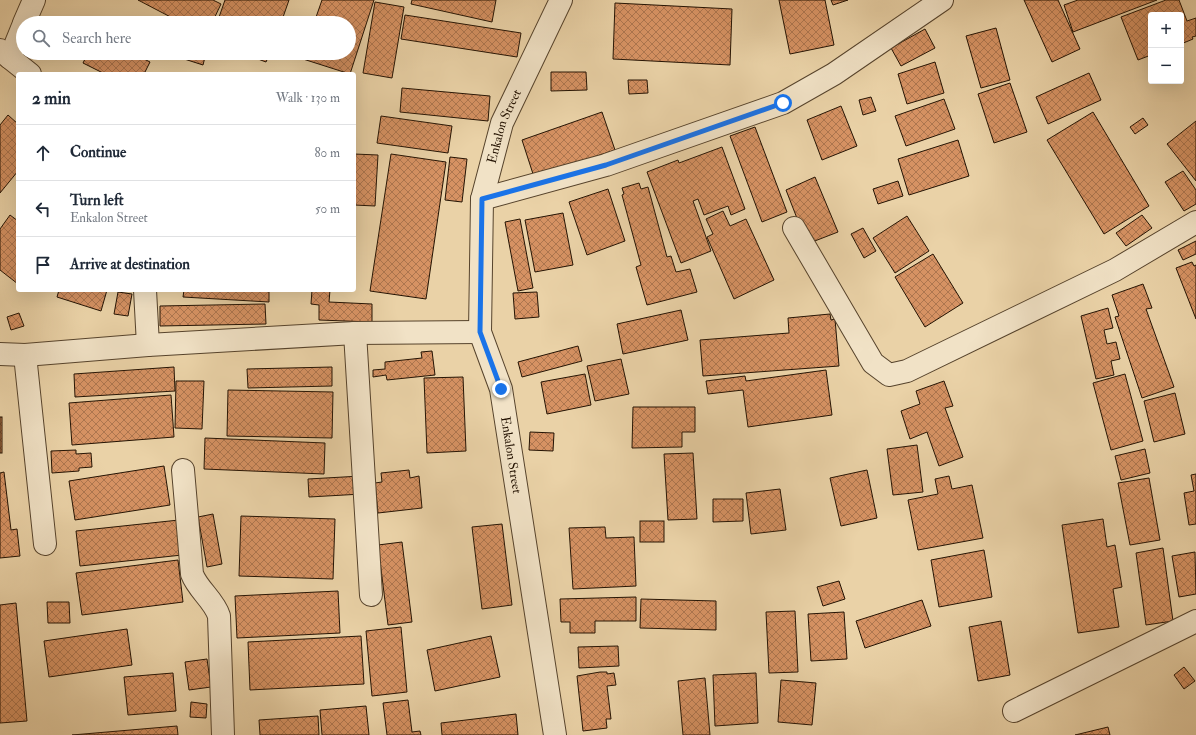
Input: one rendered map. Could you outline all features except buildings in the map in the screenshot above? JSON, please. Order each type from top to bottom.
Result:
[{"type":"street","points":[[27,16],[34,0]]},
{"type":"street","name":"Enkalon Street","points":[[555,735],[501,389],[480,332],[482,199],[502,123],[561,0]]},
{"type":"street","points":[[482,199],[606,165],[783,103],[834,74],[942,0]]},
{"type":"street","points":[[16,37],[5,54],[28,72]]},
{"type":"street","points":[[794,228],[873,363],[889,375],[907,371],[1115,270],[1196,222]]},
{"type":"street","points":[[146,292],[148,345]]},
{"type":"street","points":[[0,354],[25,355],[148,345],[356,333],[480,332]]},
{"type":"street","points":[[356,333],[371,594]]},
{"type":"street","points":[[25,355],[45,544]]},
{"type":"street","points":[[183,470],[192,574],[195,582],[217,609],[219,616],[223,735]]},
{"type":"street","points":[[1014,711],[1196,621]]},
{"type":"route","points":[[501,389],[480,332],[482,199],[606,165],[783,103]]}]
